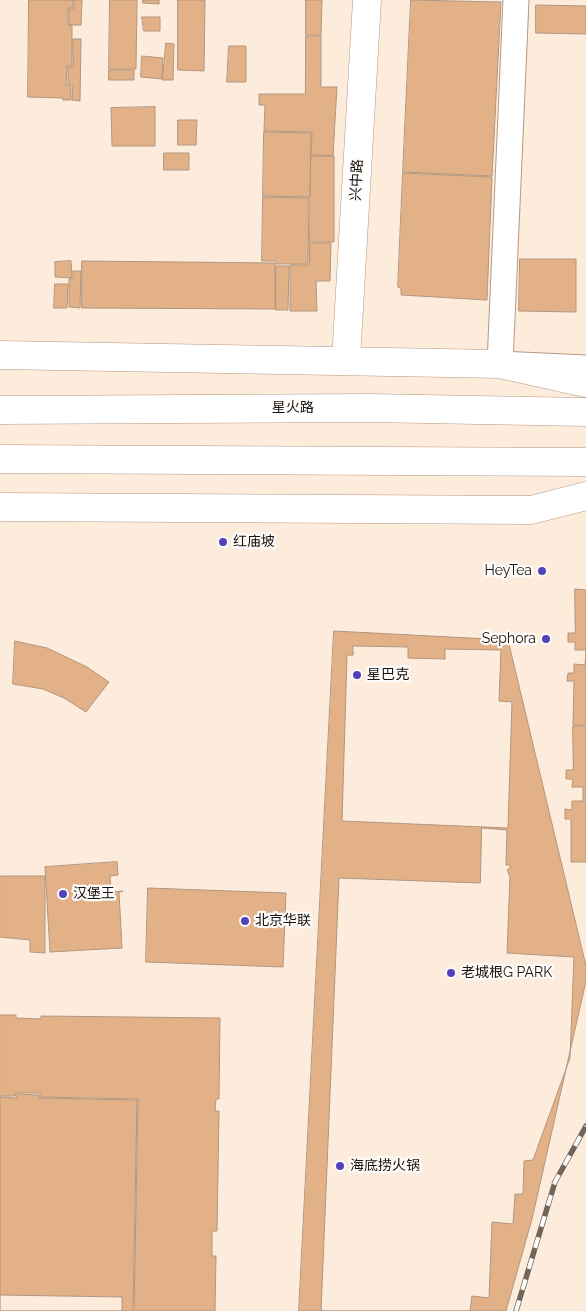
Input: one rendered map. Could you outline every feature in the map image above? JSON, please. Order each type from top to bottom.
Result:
[{"type":"main road","name":"兴中路","points":[[346,360],[367,0]]},
{"type":"main road","points":[[0,355],[500,364],[586,383]]},
{"type":"main road","name":"星火路","points":[[0,410],[369,408],[586,412]]},
{"type":"main road","points":[[0,459],[586,462]]},
{"type":"main road","points":[[0,507],[531,510],[586,496]]},
{"type":"street","points":[[516,0],[500,364],[586,368]]},
{"type":"street","points":[[531,510],[586,506]]},
{"type":"building","points":[[29,0],[73,0],[73,8],[68,8],[68,25],[72,25],[72,66],[67,66],[66,85],[71,85],[71,100],[28,97]]},
{"type":"building","points":[[74,0],[82,0],[81,25],[69,25],[69,9],[74,9]]},
{"type":"building","points":[[110,0],[137,0],[136,69],[109,69]]},
{"type":"building","points":[[143,0],[159,0],[159,4],[143,3]]},
{"type":"building","points":[[178,0],[205,0],[204,71],[178,70]]},
{"type":"building","points":[[306,0],[322,0],[321,35],[306,35]]},
{"type":"building","points":[[411,0],[501,2],[492,176],[403,172]]},
{"type":"building","points":[[536,5],[586,6],[586,34],[536,33]]},
{"type":"building","points":[[142,17],[160,17],[160,31],[144,31]]},
{"type":"building","points":[[306,36],[321,36],[321,87],[337,87],[333,156],[311,155],[312,132],[264,131],[265,105],[259,105],[259,94],[305,94]]},
{"type":"building","points":[[73,39],[81,39],[80,101],[72,100],[73,84],[68,84],[68,67],[73,67]]},
{"type":"building","points":[[166,43],[174,44],[173,80],[163,80]]},
{"type":"building","points":[[229,46],[246,46],[246,82],[227,82]]},
{"type":"building","points":[[142,56],[163,58],[162,79],[141,77]]},
{"type":"building","points":[[109,70],[134,70],[134,80],[109,80]]},
{"type":"building","points":[[155,107],[155,146],[112,146],[111,108]]},
{"type":"building","points":[[178,120],[197,120],[196,145],[178,145]]},
{"type":"building","points":[[264,132],[311,133],[310,197],[263,196]]},
{"type":"building","points":[[164,153],[189,153],[189,170],[164,170]]},
{"type":"building","points":[[311,156],[334,156],[334,242],[310,242]]},
{"type":"building","points":[[403,173],[492,177],[487,300],[401,295],[401,288],[398,287]]},
{"type":"building","points":[[263,197],[309,198],[308,264],[276,264],[276,261],[262,261]]},
{"type":"building","points":[[310,243],[331,243],[330,281],[316,281],[317,311],[290,311],[290,265],[309,265]]},
{"type":"building","points":[[520,259],[576,259],[576,312],[519,311]]},
{"type":"building","points":[[71,261],[72,278],[55,277],[55,262]]},
{"type":"building","points":[[82,261],[275,263],[275,309],[82,308]]},
{"type":"building","points":[[276,266],[289,266],[288,310],[276,310]]},
{"type":"building","points":[[73,271],[81,271],[80,308],[69,307],[69,279],[73,278]]},
{"type":"building","points":[[55,284],[68,284],[67,308],[54,308]]},
{"type":"building","points":[[575,589],[586,590],[586,650],[575,650],[575,642],[568,642],[568,633],[575,633]]},
{"type":"building","name":"老城根G PARK","points":[[334,631],[508,640],[586,966],[586,981],[532,1219],[506,1311],[299,1311]]},
{"type":"building","points":[[15,641],[47,648],[87,667],[109,682],[86,712],[64,698],[43,689],[13,684]]},
{"type":"building","points":[[353,646],[408,647],[408,658],[445,659],[445,649],[501,650],[499,701],[512,702],[508,828],[342,821],[347,655],[353,655]]},
{"type":"building","points":[[586,650],[586,725],[573,725],[574,681],[567,681],[568,673],[574,673],[574,664],[585,665]]},
{"type":"building","points":[[573,726],[586,726],[586,862],[571,862],[571,819],[565,819],[565,809],[572,810],[572,801],[583,801],[583,787],[572,787],[573,779],[566,779],[566,770],[573,770]]},
{"type":"building","points":[[482,828],[507,830],[506,865],[510,865],[510,868],[507,870],[510,877],[507,953],[574,957],[570,1058],[533,1160],[524,1161],[523,1194],[515,1194],[513,1224],[492,1222],[489,1298],[472,1296],[470,1311],[321,1311],[339,878],[480,883]]},
{"type":"building","points":[[117,862],[118,875],[110,876],[111,892],[123,891],[119,892],[122,948],[50,952],[45,867]]},
{"type":"building","points":[[0,876],[45,876],[45,953],[30,952],[30,940],[0,937]]},
{"type":"building","points":[[148,888],[286,893],[283,967],[146,962]]},
{"type":"building","points":[[0,1015],[16,1015],[16,1018],[41,1019],[41,1016],[220,1018],[219,1099],[216,1099],[215,1111],[219,1111],[217,1231],[212,1231],[212,1256],[216,1256],[215,1311],[134,1311],[138,1099],[40,1097],[40,1093],[15,1093],[15,1096],[0,1096]]},
{"type":"building","points":[[16,1094],[39,1095],[39,1098],[137,1100],[133,1311],[0,1311],[0,1097],[16,1098]]},
{"type":"building","points":[[0,1295],[122,1297],[122,1311],[0,1311]]},
{"type":"railway","points":[[516,1311],[555,1182],[586,1126]]},
{"type":"place","name":"红庙坡","points":[[223,542]]},
{"type":"place","name":"HeyTea","points":[[542,571]]},
{"type":"place","name":"Sephora","points":[[546,639]]},
{"type":"place","name":"星巴克","points":[[357,675]]},
{"type":"place","name":"汉堡王","points":[[63,894]]},
{"type":"place","name":"北京华联","points":[[245,921]]},
{"type":"place","name":"老城根G PARK","points":[[451,973]]},
{"type":"place","name":"海底捞火锅","points":[[340,1166]]}]
